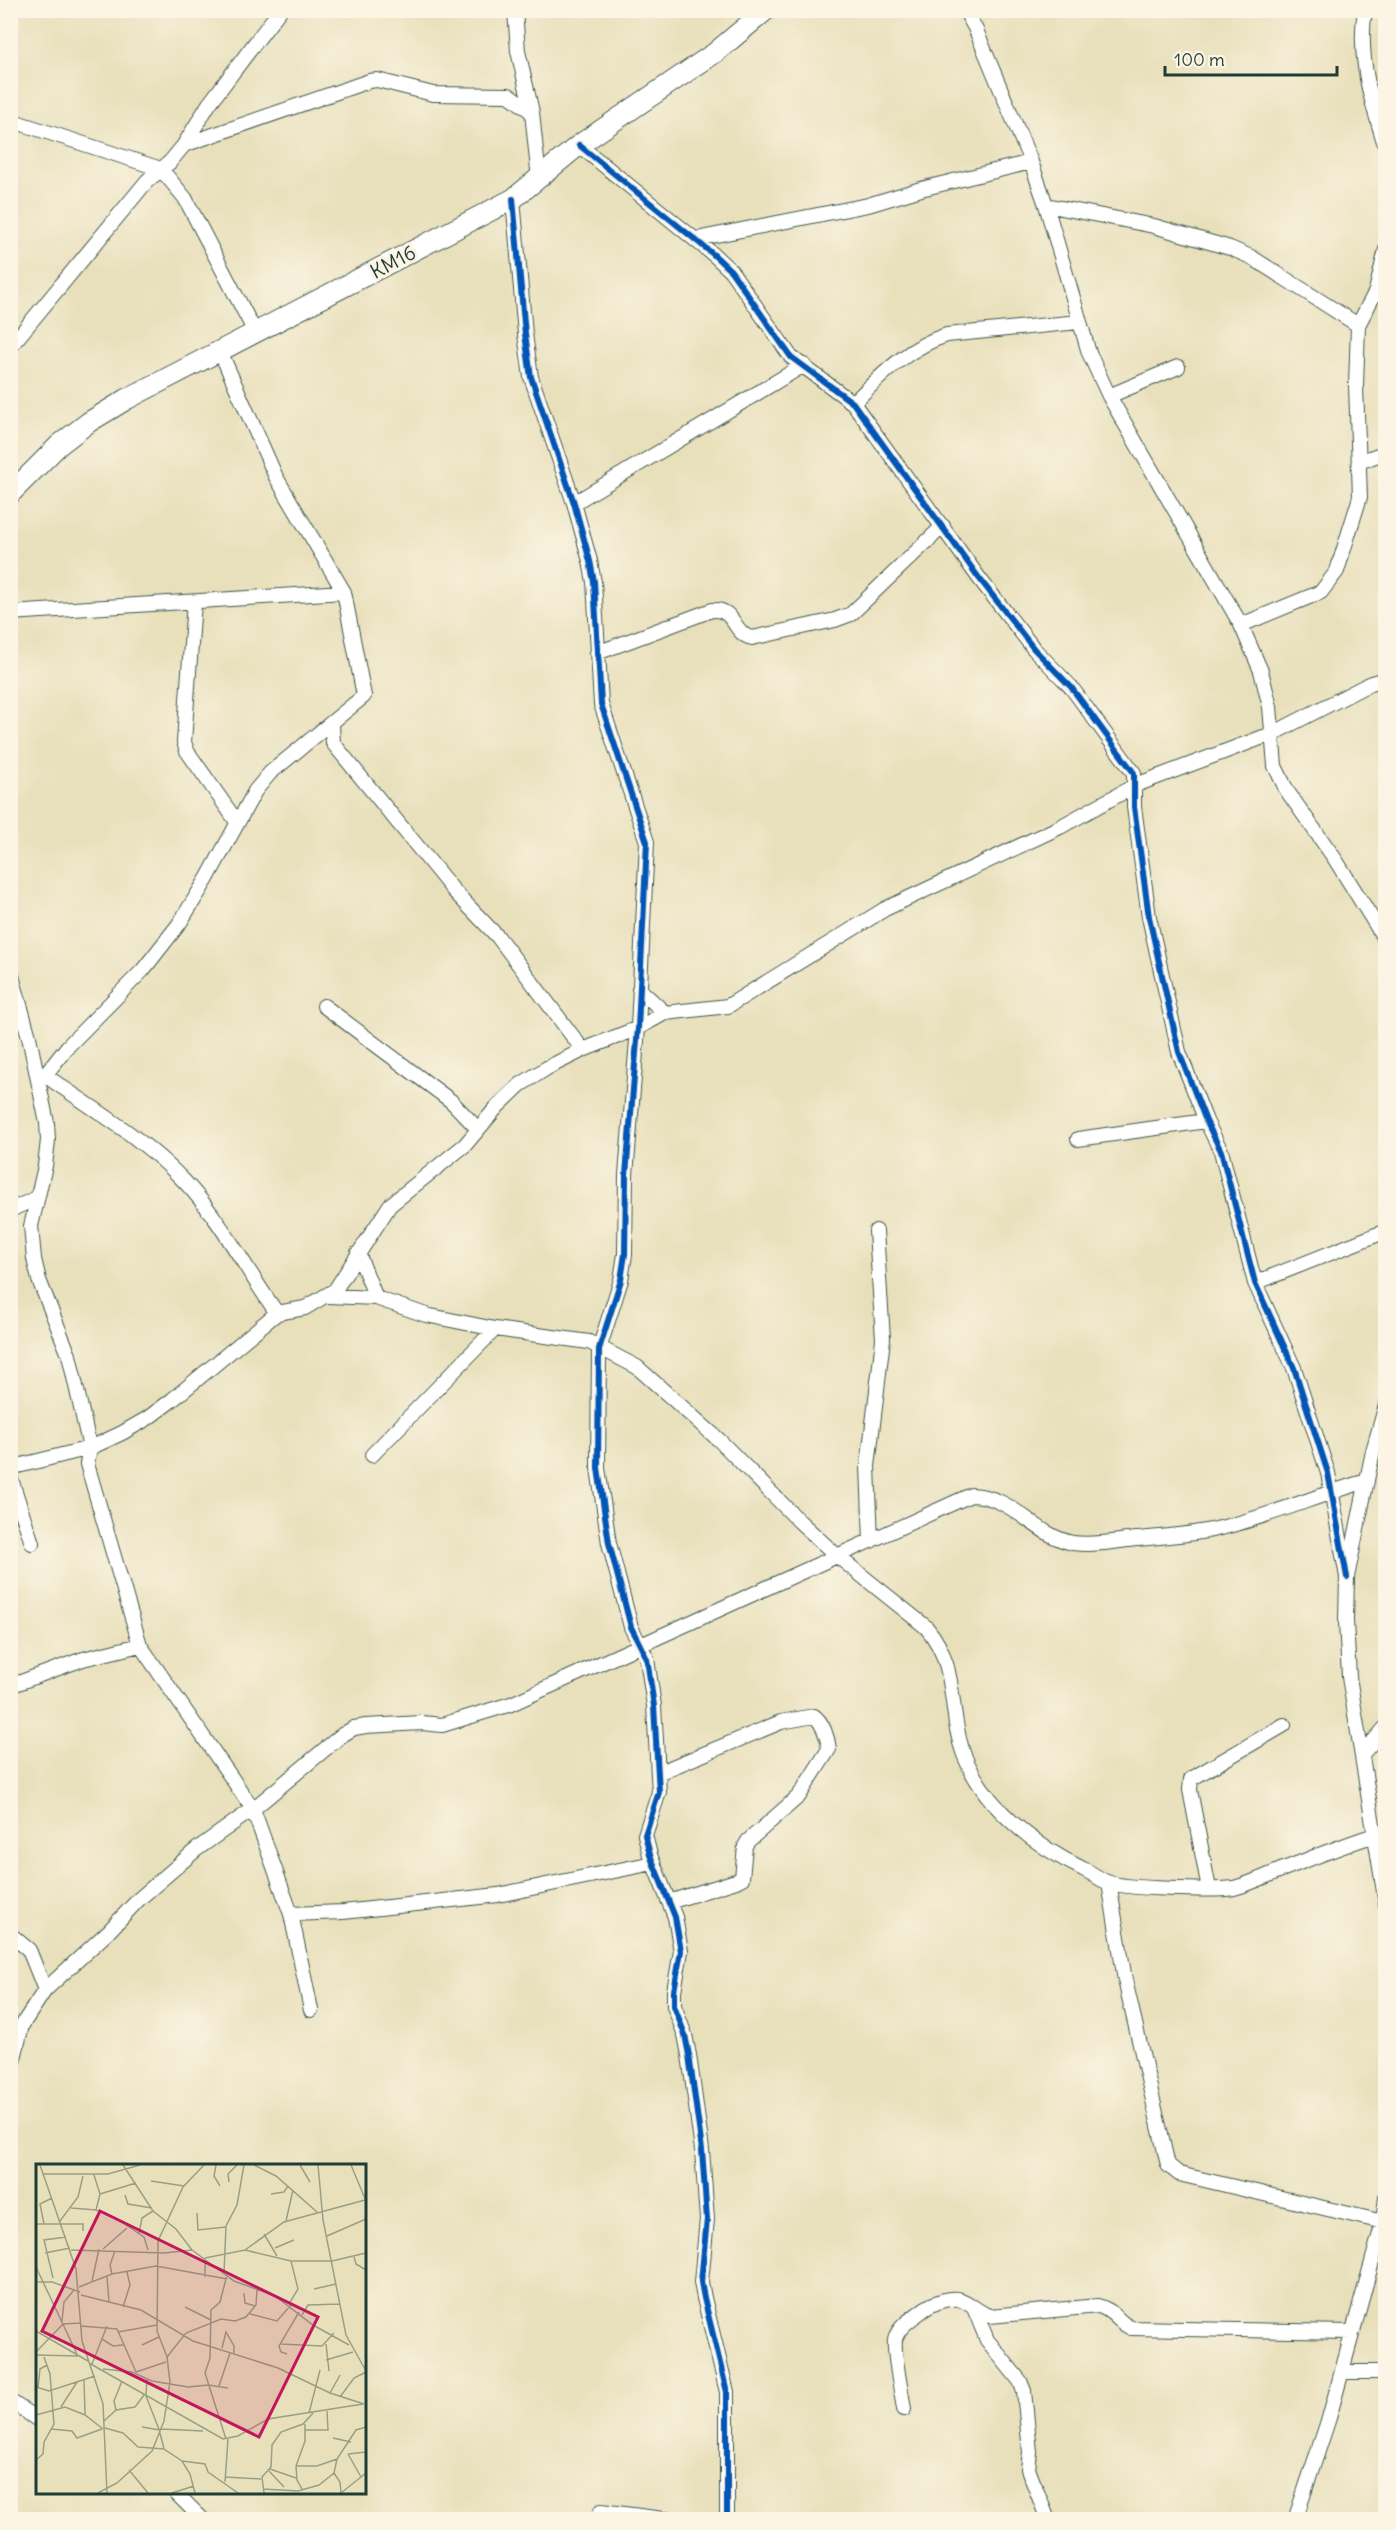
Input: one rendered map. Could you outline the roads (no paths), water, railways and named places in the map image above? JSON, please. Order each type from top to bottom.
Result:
[{"type":"street","points":[[10,347],[147,181],[183,145],[209,104],[280,10]]},
{"type":"street","points":[[515,10],[518,51],[532,112],[539,180]]},
{"type":"street","name":"KM16","points":[[10,495],[59,445],[89,422],[127,399],[513,199],[579,145],[716,52],[766,10]]},
{"type":"street","points":[[965,10],[976,30],[1031,162],[1046,205],[1089,353],[1110,396],[1241,625],[1261,671],[1274,733],[1275,766],[1287,791],[1335,859],[1386,941]]},
{"type":"street","points":[[1365,10],[1363,42],[1365,63],[1372,103],[1386,148]]},
{"type":"street","points":[[509,95],[525,76]]},
{"type":"street","points":[[183,145],[377,80],[433,94],[509,95],[532,112]]},
{"type":"street","points":[[10,120],[161,169],[185,198],[256,334]]},
{"type":"street","points":[[579,145],[696,239],[730,271],[791,357],[853,403],[1034,649],[1071,687],[1134,773],[1136,785],[1134,807],[1149,917],[1179,1052],[1224,1161],[1255,1282],[1294,1368],[1328,1473],[1347,1577]]},
{"type":"street","points":[[696,239],[868,205],[921,189],[1031,162]]},
{"type":"street","points":[[513,199],[531,377],[573,503],[594,582],[601,704],[606,724],[646,834],[638,1029],[626,1175],[625,1254],[621,1280],[599,1349],[598,1468],[609,1544],[632,1627],[648,1659],[651,1678],[659,1792],[645,1835],[653,1863],[675,1917],[681,1951],[674,1991],[674,2006],[685,2035],[689,2055],[702,2150],[707,2219],[701,2282],[727,2392],[727,2520]]},
{"type":"street","points":[[1046,205],[1154,226],[1230,248],[1251,257],[1358,325]]},
{"type":"street","points":[[1241,625],[1320,592],[1337,571],[1360,497],[1356,386],[1358,325],[1376,291],[1386,249]]},
{"type":"street","points":[[853,403],[899,360],[947,334],[1079,322]]},
{"type":"street","points":[[42,1080],[68,1046],[143,970],[179,924],[207,879],[255,791],[270,773],[364,696],[345,592],[276,477],[220,351]]},
{"type":"street","points":[[573,503],[804,365]]},
{"type":"street","points":[[1110,396],[1178,367]]},
{"type":"street","points":[[1359,462],[1386,452]]},
{"type":"street","points":[[597,653],[712,610],[721,609],[726,612],[742,633],[752,638],[835,620],[859,608],[943,526]]},
{"type":"street","points":[[10,613],[345,592]]},
{"type":"street","points":[[194,602],[184,742],[187,751],[237,822]]},
{"type":"street","points":[[10,1468],[90,1448],[148,1418],[277,1313],[304,1308],[328,1296],[335,1290],[390,1205],[465,1145],[520,1085],[583,1050],[638,1029],[665,1013],[728,1006],[885,909],[1060,827],[1136,785],[1274,733],[1371,683],[1386,679]]},
{"type":"street","points":[[332,724],[333,743],[453,890],[498,937],[583,1050]]},
{"type":"street","points":[[312,740],[333,743]]},
{"type":"street","points":[[10,969],[42,1080],[48,1140],[30,1226],[34,1259],[39,1280],[64,1339],[90,1448],[87,1464],[140,1645],[252,1809],[291,1914],[311,2010]]},
{"type":"street","points":[[639,989],[665,1013]]},
{"type":"street","points":[[324,1006],[451,1101],[478,1129]]},
{"type":"street","points":[[42,1080],[137,1139],[185,1182],[221,1229],[277,1313]]},
{"type":"street","points":[[1078,1139],[1206,1121]]},
{"type":"street","points":[[10,1210],[37,1198]]},
{"type":"street","points":[[871,1541],[868,1466],[884,1339],[876,1231]]},
{"type":"street","points":[[1255,1282],[1386,1231]]},
{"type":"street","points":[[358,1253],[376,1298]]},
{"type":"street","points":[[328,1296],[376,1298],[426,1316],[495,1329],[589,1342],[636,1367],[719,1440],[836,1555],[926,1627],[938,1641],[945,1657],[952,1682],[964,1755],[990,1798],[1023,1832],[1049,1851],[1109,1883],[1127,1886],[1209,1889],[1237,1887],[1375,1835]]},
{"type":"street","points":[[372,1455],[495,1329]]},
{"type":"street","points":[[1386,1405],[1379,1451],[1367,1481],[1347,1577],[1346,1621],[1349,1677],[1386,1904]]},
{"type":"street","points":[[10,1476],[32,1543]]},
{"type":"street","points":[[10,2088],[22,2025],[45,1990],[108,1932],[139,1899],[211,1838],[252,1809],[342,1735],[354,1728],[385,1724],[442,1725],[511,1704],[971,1495],[986,1495],[1003,1502],[1053,1535],[1071,1542],[1089,1544],[1185,1534],[1232,1526],[1367,1481]]},
{"type":"street","points":[[10,1686],[83,1659],[140,1645]]},
{"type":"street","points":[[658,1773],[790,1719],[814,1716],[819,1719],[828,1742],[829,1749],[804,1790],[748,1841],[745,1846],[742,1878],[669,1902]]},
{"type":"street","points":[[1209,1889],[1190,1790],[1191,1779],[1284,1725]]},
{"type":"street","points":[[1363,1753],[1386,1727]]},
{"type":"street","points":[[291,1914],[343,1912],[489,1896],[653,1863]]},
{"type":"street","points":[[1109,1883],[1125,1980],[1168,2165],[1179,2174],[1383,2222]]},
{"type":"street","points":[[10,1934],[28,1950],[45,1990]]},
{"type":"street","points":[[1295,2520],[1342,2372],[1383,2222],[1386,2198]]},
{"type":"street","points":[[904,2409],[895,2340],[903,2326],[929,2306],[956,2298],[990,2316],[1098,2306],[1107,2308],[1117,2320],[1131,2328],[1353,2332]]},
{"type":"street","points":[[974,2308],[987,2340],[1020,2380],[1024,2391],[1028,2424],[1029,2474],[1048,2520]]},
{"type":"street","points":[[1342,2372],[1386,2372]]},
{"type":"street","points":[[10,2401],[36,2419]]},
{"type":"street","points":[[176,2494],[203,2520]]},
{"type":"street","points":[[601,2511],[671,2520]]}]
